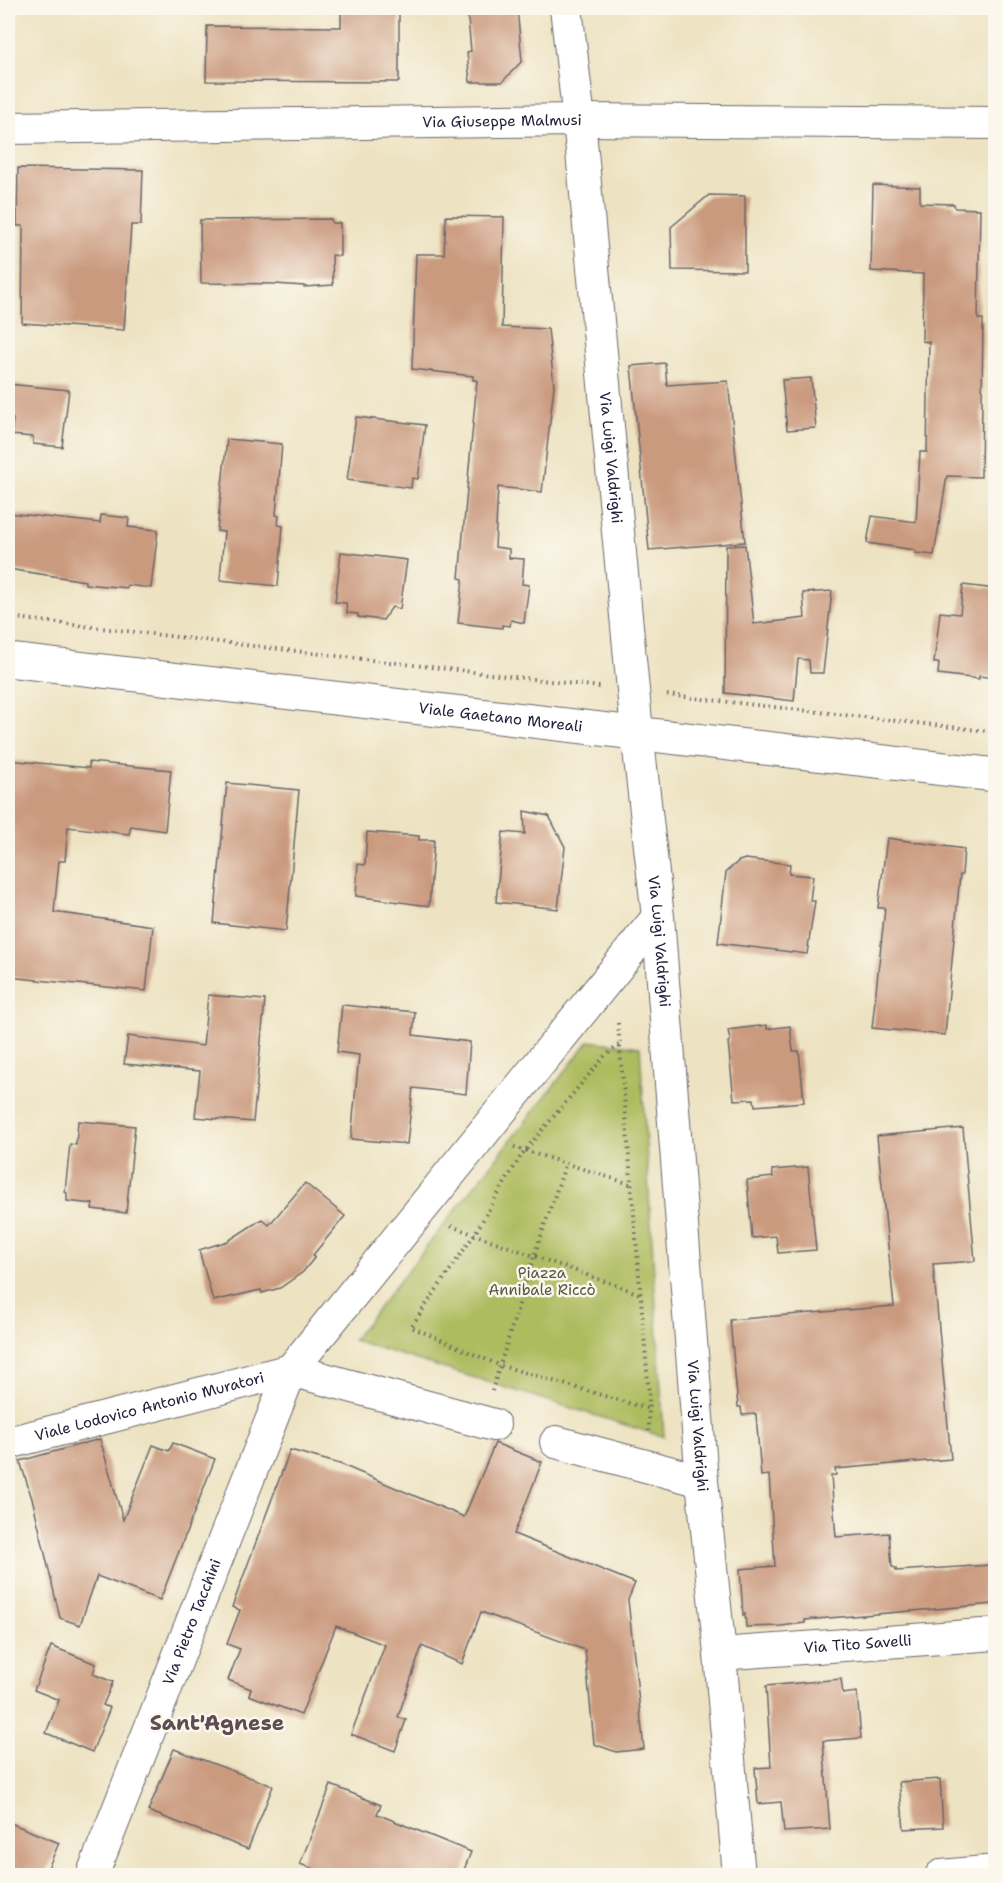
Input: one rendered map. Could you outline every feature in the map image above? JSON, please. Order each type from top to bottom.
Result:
[{"type":"street","name":"Via Luigi Valdrighi","points":[[566,8],[657,917],[702,1481],[739,1875]]},
{"type":"street","name":"Via Giuseppe Malmusi","points":[[8,128],[579,120],[996,123]]},
{"type":"street","name":"Viale Gaetano Moreali","points":[[8,660],[996,775]]},
{"type":"street","points":[[490,1423],[291,1370],[657,917]]},
{"type":"street","name":"Viale Lodovico Antonio Muratori","points":[[8,1443],[291,1370]]},
{"type":"street","name":"Via Pietro Tacchini","points":[[92,1875],[291,1370]]},
{"type":"street","points":[[556,1442],[702,1481]]},
{"type":"street","name":"Via Tito Savelli","points":[[720,1654],[996,1634]]},
{"type":"street","points":[[941,1875],[996,1871]]},
{"type":"path","points":[[8,617],[996,732]]},
{"type":"path","points":[[614,971],[649,1432],[667,1471]]},
{"type":"path","points":[[619,1045],[604,1057],[525,1150],[474,1235],[411,1327],[499,1365],[649,1409]]},
{"type":"path","points":[[480,1136],[630,1184]]},
{"type":"path","points":[[490,1423],[499,1365],[566,1163]]},
{"type":"path","points":[[417,1214],[640,1294]]},
{"type":"green space","name":"Piazza Annibale Riccò","points":[[589,1041],[640,1047],[664,1437],[353,1340]]},
{"type":"building","points":[[341,8],[399,8],[399,82],[206,81],[207,26],[341,27]]},
{"type":"building","points":[[467,8],[517,8],[522,61],[502,82],[470,82],[467,52],[471,51]]},
{"type":"building","points":[[18,168],[143,170],[141,225],[131,225],[124,330],[22,323],[23,226],[17,226]]},
{"type":"building","points":[[873,185],[920,187],[920,203],[954,204],[955,208],[980,209],[978,319],[983,319],[981,477],[947,476],[934,555],[867,543],[872,516],[916,522],[920,452],[927,452],[929,342],[922,341],[923,274],[871,271]]},
{"type":"building","points":[[709,195],[745,196],[745,271],[672,270],[671,227]]},
{"type":"building","points":[[446,216],[504,217],[502,327],[548,329],[554,386],[542,492],[498,487],[495,547],[509,549],[509,558],[524,559],[522,584],[529,585],[524,623],[511,620],[510,626],[502,625],[502,628],[458,623],[463,579],[459,578],[477,380],[473,380],[473,376],[412,369],[416,254],[444,254]]},
{"type":"building","points":[[331,219],[332,223],[340,223],[340,256],[332,255],[333,285],[304,287],[275,284],[201,283],[200,220]]},
{"type":"building","points":[[665,363],[667,385],[728,381],[745,542],[649,550],[631,366]]},
{"type":"building","points":[[811,378],[816,428],[787,430],[782,380]]},
{"type":"building","points":[[8,384],[69,390],[62,447],[33,444],[33,437],[11,435],[13,419],[8,418]]},
{"type":"building","points":[[356,417],[425,425],[418,479],[412,478],[411,488],[347,480]]},
{"type":"building","points":[[227,439],[282,444],[276,515],[279,516],[278,525],[283,526],[278,586],[220,580],[224,532],[217,531]]},
{"type":"building","points":[[8,513],[100,523],[101,515],[129,518],[128,527],[158,530],[151,588],[85,584],[85,581],[8,569]]},
{"type":"building","points":[[745,545],[754,624],[805,618],[803,593],[832,591],[823,673],[810,673],[809,660],[798,659],[794,701],[725,693],[726,546]]},
{"type":"building","points":[[341,552],[407,560],[400,609],[392,607],[383,620],[358,617],[358,614],[347,613],[346,603],[335,602]]},
{"type":"building","points":[[963,585],[996,589],[996,678],[979,676],[979,679],[938,674],[939,663],[934,663],[940,612],[960,614]]},
{"type":"building","points":[[8,760],[89,768],[89,762],[171,770],[165,831],[131,826],[129,834],[68,827],[65,861],[59,861],[54,912],[153,926],[146,991],[8,977]]},
{"type":"building","points":[[227,783],[299,790],[286,931],[214,923]]},
{"type":"building","points":[[524,811],[549,816],[565,847],[558,909],[496,902],[503,832],[525,834]]},
{"type":"building","points":[[367,832],[419,836],[419,840],[434,840],[429,906],[356,896],[358,864],[365,865]]},
{"type":"building","points":[[887,838],[964,849],[945,1035],[872,1028],[885,908],[878,908]]},
{"type":"building","points":[[745,859],[790,864],[789,874],[813,876],[810,901],[815,901],[807,954],[718,943],[726,872]]},
{"type":"building","points":[[208,995],[265,1000],[253,1122],[195,1117],[200,1071],[124,1064],[128,1036],[203,1046]]},
{"type":"building","points":[[342,1005],[415,1012],[413,1035],[470,1042],[466,1094],[413,1088],[407,1144],[351,1139],[359,1055],[337,1052]]},
{"type":"building","points":[[767,1025],[767,1029],[790,1026],[793,1051],[799,1051],[804,1102],[755,1106],[754,1099],[734,1100],[728,1030]]},
{"type":"building","points":[[78,1121],[135,1126],[126,1213],[92,1209],[93,1204],[67,1201],[65,1192],[70,1144],[76,1145]]},
{"type":"building","points":[[963,1128],[975,1261],[933,1264],[951,1459],[835,1469],[836,1475],[831,1476],[836,1537],[889,1533],[892,1567],[896,1568],[896,1571],[990,1565],[994,1604],[805,1620],[805,1623],[781,1626],[746,1627],[740,1569],[775,1566],[769,1475],[761,1476],[756,1414],[742,1415],[741,1407],[738,1407],[730,1320],[894,1306],[877,1136]]},
{"type":"building","points":[[808,1167],[816,1250],[778,1253],[776,1236],[752,1238],[747,1180],[773,1177],[772,1170]]},
{"type":"building","points":[[305,1183],[345,1216],[313,1255],[315,1257],[303,1272],[280,1288],[213,1301],[199,1250],[228,1241],[262,1219],[269,1225]]},
{"type":"building","points":[[100,1439],[123,1520],[153,1445],[169,1451],[173,1443],[215,1459],[160,1600],[97,1576],[80,1625],[60,1618],[33,1502],[20,1461]]},
{"type":"building","points":[[495,1443],[542,1462],[514,1534],[635,1583],[628,1600],[644,1749],[616,1752],[594,1744],[585,1650],[481,1612],[462,1664],[422,1646],[398,1717],[406,1720],[395,1751],[351,1734],[385,1645],[336,1626],[301,1715],[249,1695],[251,1689],[228,1680],[240,1649],[227,1644],[240,1610],[232,1607],[290,1450],[340,1464],[464,1517]]},
{"type":"building","points":[[51,1646],[96,1664],[93,1674],[113,1682],[103,1705],[110,1708],[92,1752],[46,1733],[59,1700],[34,1690]]},
{"type":"building","points":[[841,1679],[843,1694],[857,1692],[861,1738],[823,1741],[830,1829],[784,1832],[781,1802],[758,1804],[755,1768],[771,1767],[766,1686]]},
{"type":"building","points":[[174,1749],[273,1786],[248,1849],[148,1811]]},
{"type":"building","points":[[940,1779],[943,1827],[904,1829],[899,1782]]},
{"type":"building","points":[[331,1785],[381,1805],[377,1814],[471,1852],[462,1875],[330,1875],[300,1864]]},
{"type":"building","points":[[8,1822],[59,1843],[45,1875],[8,1875]]},
{"type":"district","name":"Sant'Agnese","points":[[217,1723]]}]
